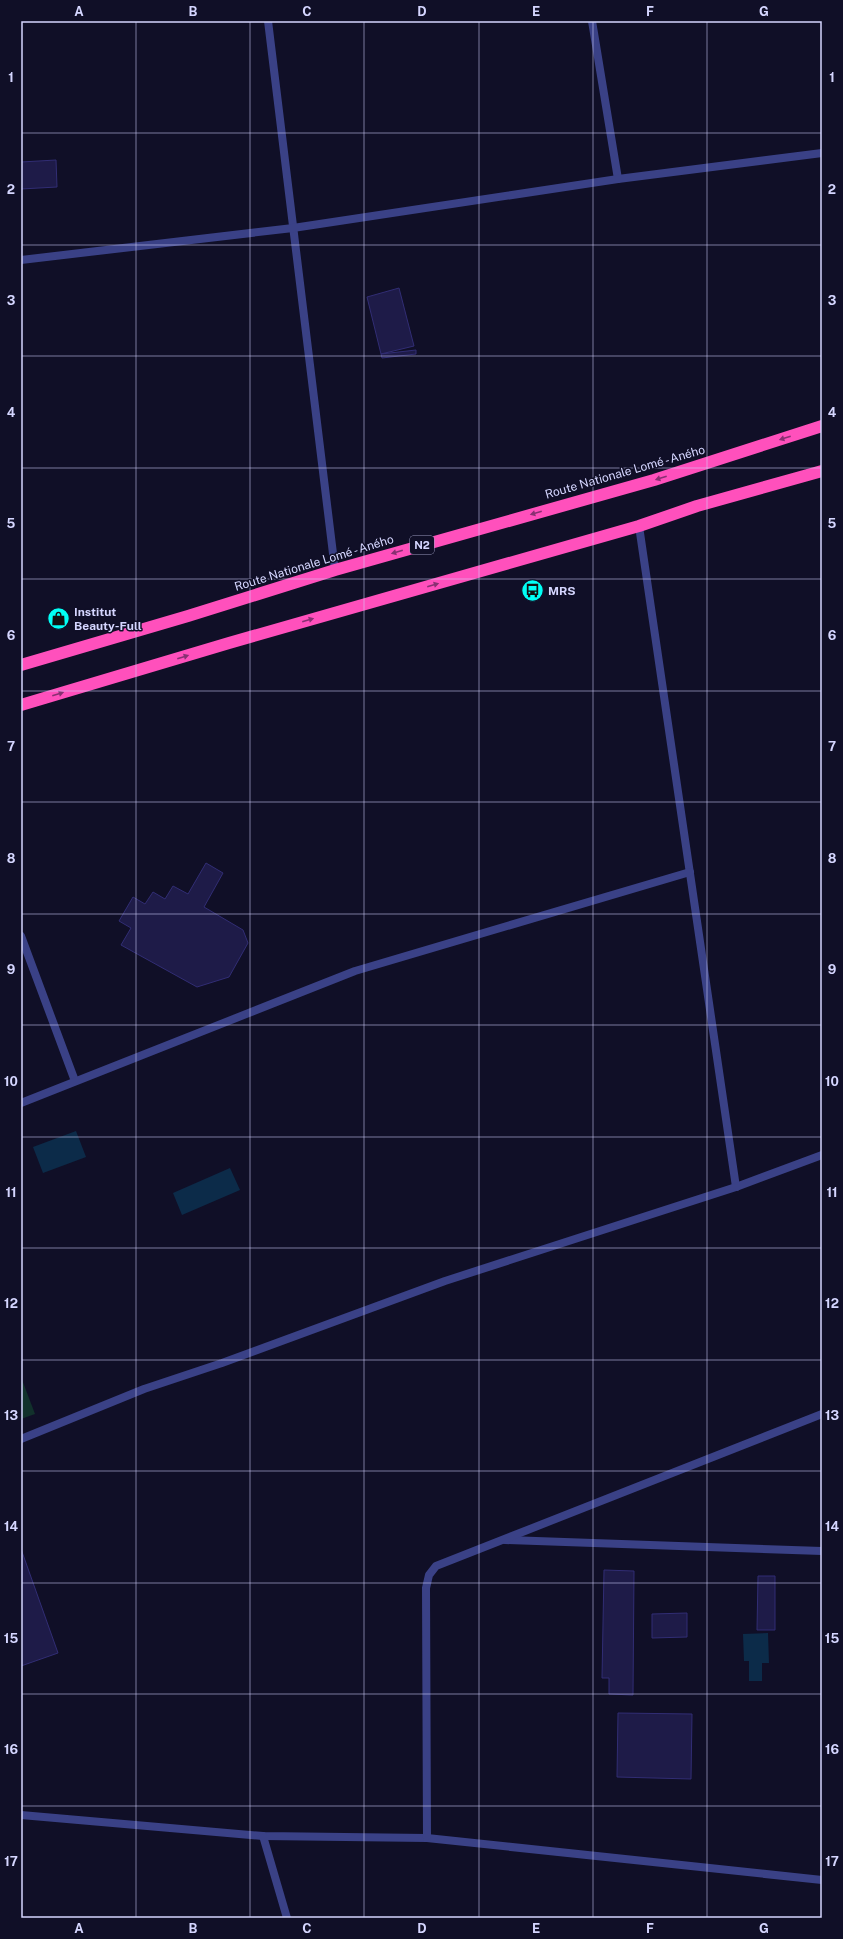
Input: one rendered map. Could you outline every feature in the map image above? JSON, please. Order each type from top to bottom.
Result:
[{"type":"highway","name":"Route Nationale Lomé - Aného","points":[[21,665],[188,616],[335,570],[654,480],[822,426]]},
{"type":"highway","points":[[21,705],[229,643],[639,526],[696,506],[822,471]]},
{"type":"street","points":[[268,21],[292,228],[335,570]]},
{"type":"street","points":[[592,21],[618,178]]},
{"type":"street","points":[[21,260],[292,228],[618,178],[822,153]]},
{"type":"street","points":[[639,526],[736,1187]]},
{"type":"street","points":[[21,1103],[355,971],[690,872]]},
{"type":"street","points":[[21,936],[75,1081]]},
{"type":"street","points":[[21,1439],[144,1389],[222,1363],[445,1281],[736,1187],[822,1155]]},
{"type":"street","points":[[427,1838],[426,1588],[429,1575],[436,1566],[822,1414]]},
{"type":"street","points":[[501,1540],[822,1551]]},
{"type":"street","points":[[21,1815],[263,1836],[427,1838],[822,1880]]},
{"type":"street","points":[[263,1836],[287,1918]]},
{"type":"green space","points":[[21,1377],[35,1414],[21,1419]]},
{"type":"water","points":[[76,1131],[86,1157],[43,1173],[33,1147]]},
{"type":"water","points":[[230,1168],[240,1190],[182,1215],[173,1193]]},
{"type":"water","points":[[768,1633],[769,1663],[762,1663],[762,1681],[749,1681],[749,1661],[744,1661],[743,1634]]},
{"type":"building","points":[[56,160],[57,187],[21,189],[21,162]]},
{"type":"building","points":[[399,288],[414,346],[381,354],[367,297]]},
{"type":"building","points":[[416,350],[416,354],[382,358],[381,354]]},
{"type":"building","points":[[206,863],[223,873],[204,907],[243,930],[248,943],[229,977],[197,987],[121,945],[131,928],[119,921],[133,897],[145,904],[153,892],[165,899],[173,886],[188,894]]},
{"type":"building","points":[[21,1549],[58,1653],[21,1666]]},
{"type":"building","points":[[604,1570],[634,1571],[633,1695],[609,1694],[609,1678],[602,1678]]},
{"type":"building","points":[[758,1576],[775,1576],[775,1630],[757,1630]]},
{"type":"building","points":[[687,1613],[687,1637],[652,1638],[652,1614]]},
{"type":"building","points":[[618,1713],[692,1714],[691,1779],[617,1777]]},
{"type":"place","name":"MRS","points":[[532,591]]},
{"type":"place","name":"Institut Beauty-Full","points":[[58,619]]}]
